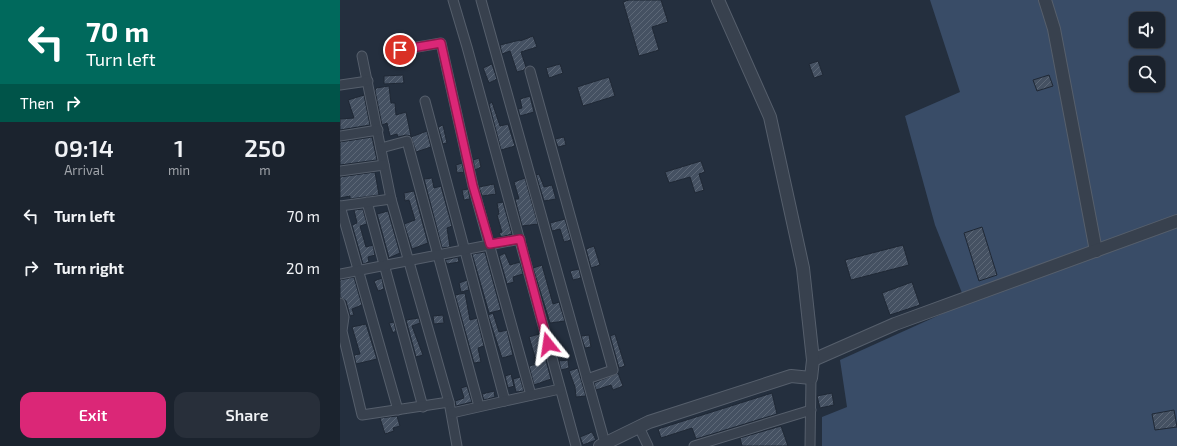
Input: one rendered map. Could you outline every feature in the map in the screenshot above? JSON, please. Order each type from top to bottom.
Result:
[{"type":"street","points":[[452,0],[467,47],[576,446]]},
{"type":"street","points":[[481,0],[587,378],[603,445],[649,422],[791,376],[811,378]]},
{"type":"street","points":[[718,0],[770,117],[803,268],[813,360],[811,378],[810,446]]},
{"type":"street","points":[[1045,0],[1054,29],[1096,251]]},
{"type":"street","points":[[400,50],[441,43],[473,186],[531,395]]},
{"type":"street","points":[[362,56],[391,198],[452,413],[457,446]]},
{"type":"street","points":[[530,72],[613,370],[587,378]]},
{"type":"street","points":[[340,85],[368,81]]},
{"type":"street","points":[[425,101],[505,401]]},
{"type":"street","points":[[340,136],[378,130]]},
{"type":"street","points":[[381,148],[407,141],[479,406]]},
{"type":"street","points":[[340,171],[384,165]]},
{"type":"street","points":[[391,198],[340,206],[357,271],[398,410]]},
{"type":"street","points":[[367,202],[423,406]]},
{"type":"street","points":[[813,360],[895,324],[1177,221]]},
{"type":"street","points":[[340,274],[465,251],[490,244],[520,239]]},
{"type":"street","points":[[340,303],[344,318],[342,330],[362,415],[449,402]]},
{"type":"street","points":[[452,413],[560,389]]},
{"type":"street","points":[[694,446],[810,410]]},
{"type":"street","points":[[639,427],[648,446]]},
{"type":"water","points":[[930,0],[1177,0],[1177,446],[822,446],[822,417],[847,407],[840,360],[966,303],[935,225],[905,116],[960,92]]},
{"type":"building","points":[[629,0],[661,0],[668,22],[652,27],[659,50],[639,56],[623,2]]},
{"type":"building","points":[[533,36],[537,47],[521,52],[526,67],[524,70],[517,72],[510,51],[502,54],[500,45],[520,41]]},
{"type":"building","points":[[818,61],[823,75],[814,78],[809,64]]},
{"type":"building","points":[[492,64],[497,79],[489,83],[483,68]]},
{"type":"building","points":[[560,64],[563,73],[549,78],[546,68]]},
{"type":"building","points":[[403,75],[404,83],[384,84],[384,76]]},
{"type":"building","points":[[1049,75],[1053,86],[1037,91],[1033,80]]},
{"type":"building","points":[[609,77],[615,96],[583,106],[577,87]]},
{"type":"building","points":[[389,86],[391,103],[395,103],[396,115],[406,112],[411,136],[406,135],[398,137],[397,134],[390,136],[387,123],[382,125],[375,91],[376,88]]},
{"type":"building","points":[[364,95],[370,125],[340,130],[340,119],[354,118],[348,100]]},
{"type":"building","points":[[530,96],[534,112],[520,116],[518,109],[522,108],[520,99]]},
{"type":"building","points":[[492,102],[500,126],[508,124],[515,146],[501,150],[489,104]]},
{"type":"building","points":[[443,125],[447,143],[443,144],[438,127]]},
{"type":"building","points":[[427,131],[431,147],[416,152],[411,137]]},
{"type":"building","points":[[372,137],[377,160],[340,165],[340,142]]},
{"type":"building","points":[[564,137],[566,145],[558,147],[555,139]]},
{"type":"building","points":[[479,158],[481,167],[475,170],[473,160]]},
{"type":"building","points":[[701,161],[705,172],[699,174],[704,190],[695,193],[690,177],[669,183],[665,172]]},
{"type":"building","points":[[462,163],[464,172],[457,173],[456,165]]},
{"type":"building","points":[[375,172],[379,195],[350,199],[350,196],[340,198],[340,177]]},
{"type":"building","points":[[539,174],[544,187],[552,185],[556,199],[544,201],[536,175]]},
{"type":"building","points":[[432,178],[434,188],[441,186],[452,226],[447,228],[450,247],[442,248],[424,179]]},
{"type":"building","points":[[525,178],[538,224],[522,226],[515,199],[519,199],[514,182]]},
{"type":"building","points":[[494,184],[496,194],[482,196],[479,187]]},
{"type":"building","points":[[468,189],[470,199],[464,200],[462,190]]},
{"type":"building","points":[[414,191],[428,243],[412,249],[404,224],[415,220],[409,200],[405,201],[404,193]]},
{"type":"building","points":[[503,202],[512,234],[501,237],[499,233],[502,232],[497,215],[499,214],[497,203]]},
{"type":"building","points":[[363,209],[367,224],[360,226],[366,247],[373,245],[375,255],[368,257],[369,262],[363,264],[352,225],[357,223],[354,210]]},
{"type":"building","points":[[388,211],[400,253],[389,258],[377,214]]},
{"type":"building","points":[[565,219],[571,240],[564,242],[560,229],[552,231],[550,223]]},
{"type":"building","points":[[982,227],[997,275],[979,281],[964,233]]},
{"type":"building","points":[[903,245],[909,265],[851,280],[845,260]]},
{"type":"building","points":[[594,246],[600,265],[591,268],[586,249]]},
{"type":"building","points":[[485,252],[501,310],[489,313],[472,254]]},
{"type":"building","points":[[505,253],[510,265],[520,262],[523,274],[513,277],[514,282],[507,284],[499,256]]},
{"type":"building","points":[[458,257],[459,262],[447,264],[445,260]]},
{"type":"building","points":[[542,265],[553,304],[559,302],[565,321],[550,323],[533,268]]},
{"type":"building","points":[[579,269],[581,278],[573,280],[570,271]]},
{"type":"building","points":[[354,277],[362,305],[352,309],[354,315],[350,316],[346,301],[340,297],[340,280]]},
{"type":"building","points":[[382,278],[384,289],[378,291],[374,281]]},
{"type":"building","points":[[467,280],[469,290],[461,292],[459,283]]},
{"type":"building","points":[[912,282],[920,305],[890,315],[882,293]]},
{"type":"building","points":[[465,293],[470,320],[477,318],[484,346],[478,348],[481,362],[474,363],[455,295]]},
{"type":"building","points":[[493,313],[499,332],[507,330],[513,355],[502,358],[488,315]]},
{"type":"building","points":[[443,315],[444,323],[434,324],[433,316]]},
{"type":"building","points":[[419,318],[420,323],[412,326],[423,355],[416,357],[406,320]]},
{"type":"building","points":[[394,322],[396,331],[393,333],[389,323]]},
{"type":"building","points":[[366,324],[377,359],[356,364],[354,355],[360,354],[352,327]]},
{"type":"building","points":[[539,334],[551,379],[534,385],[529,366],[537,364],[529,337]]},
{"type":"building","points":[[615,334],[625,366],[619,368],[610,336]]},
{"type":"building","points":[[589,335],[591,347],[585,348],[581,336]]},
{"type":"building","points":[[568,360],[569,368],[561,370],[559,361]]},
{"type":"building","points":[[578,368],[586,396],[576,397],[575,387],[569,371]]},
{"type":"building","points":[[618,373],[623,386],[613,390],[611,385],[596,390],[594,383]]},
{"type":"building","points":[[511,374],[514,386],[508,388],[505,376]]},
{"type":"building","points":[[520,377],[524,391],[516,392],[513,379]]},
{"type":"building","points":[[467,386],[472,402],[456,406],[455,401],[464,398],[461,388]]},
{"type":"building","points":[[494,391],[495,397],[484,400],[482,394]]},
{"type":"building","points":[[772,393],[777,414],[696,439],[692,428],[661,438],[658,429]]},
{"type":"building","points":[[832,393],[834,405],[820,408],[817,396]]},
{"type":"building","points":[[1174,410],[1177,427],[1155,430],[1152,414]]},
{"type":"building","points":[[397,416],[400,426],[393,428],[394,431],[385,434],[380,418]]},
{"type":"building","points":[[781,426],[788,446],[742,446],[740,438]]},
{"type":"building","points":[[592,432],[596,440],[583,445],[580,437]]},
{"type":"route","points":[[400,50],[441,43],[473,186],[490,244],[520,239],[548,344]]}]
